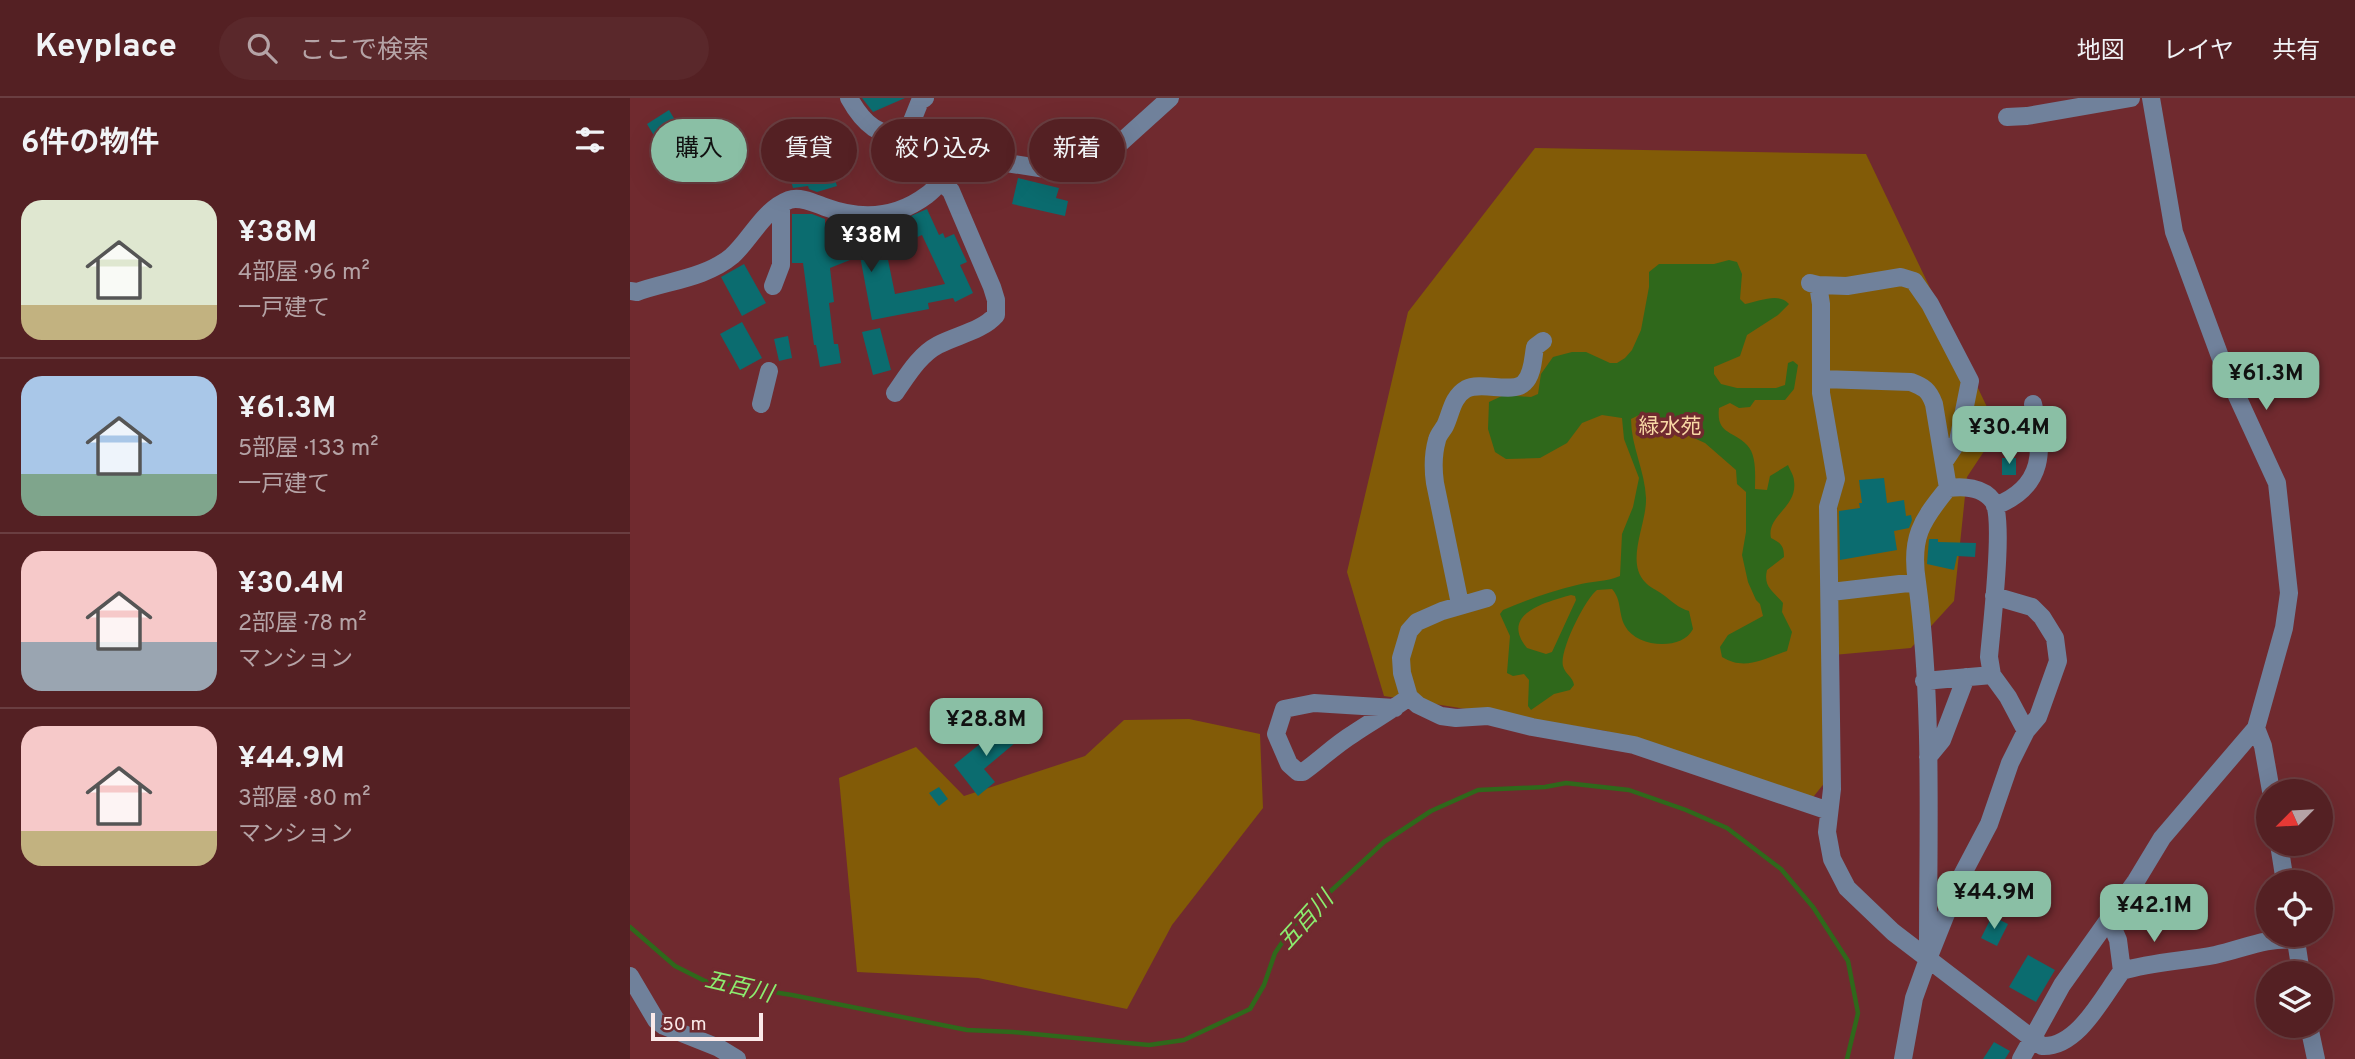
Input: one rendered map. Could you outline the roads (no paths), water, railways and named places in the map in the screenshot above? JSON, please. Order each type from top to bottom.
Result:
[{"type":"street","points":[[849,98],[858,115],[871,127]]},
{"type":"street","points":[[1015,164],[1077,174],[1098,163],[1170,98]]},
{"type":"street","points":[[2007,117],[2131,98]]},
{"type":"street","points":[[2021,1059],[2062,985],[2136,881],[2162,838],[2256,728],[2278,652],[2289,593],[2277,483],[2225,370],[2199,296],[2179,251],[2151,98]]},
{"type":"street","points":[[913,119],[922,99]]},
{"type":"street","points":[[630,291],[637,292],[690,277],[720,264],[732,256],[769,214],[781,204],[795,199],[846,214],[875,216],[918,201],[939,182]]},
{"type":"street","points":[[895,393],[927,352],[987,323],[996,315],[996,300],[992,287],[951,191],[941,182]]},
{"type":"street","points":[[773,286],[781,265],[781,204]]},
{"type":"street","points":[[1944,462],[1958,441],[1970,382],[1930,304],[1914,281],[1901,276],[1847,286],[1814,284],[1821,304],[1821,393],[1836,479],[1828,507],[1832,789],[1827,832],[1832,859],[1847,888],[1893,932],[2042,1046],[2050,1046],[2070,1038],[2082,1026],[2122,971],[2154,963],[2217,955],[2256,943]]},
{"type":"street","points":[[1460,604],[1434,483],[1437,438],[1452,404],[1465,389],[1481,386],[1518,387],[1526,382],[1535,347],[1543,341]]},
{"type":"street","points":[[761,404],[769,371]]},
{"type":"street","points":[[1822,379],[1911,382],[1930,393],[1934,404],[1948,488],[1920,528],[1913,557],[1917,582],[1928,757],[1928,959]]},
{"type":"street","points":[[1996,506],[2018,496],[2027,487],[2038,464],[2039,439],[2034,404]]},
{"type":"street","points":[[1948,488],[1960,487],[1980,491],[1991,498],[1996,506],[1994,596],[1989,657],[1992,675],[2008,697],[2026,731]]},
{"type":"street","points":[[1830,592],[1917,582]]},
{"type":"street","points":[[1903,1059],[1914,998],[1928,959],[1960,879],[1989,824],[2010,762],[2026,731],[2038,717],[2056,671],[2059,654],[2049,627],[2032,607],[1994,596]]},
{"type":"street","points":[[1487,598],[1460,604],[1417,622],[1409,631],[1401,658],[1402,673],[1409,696],[1418,705],[1440,716],[1488,716],[1532,727],[1634,745],[1829,811]]},
{"type":"street","points":[[1924,681],[1992,675]]},
{"type":"street","points":[[1928,757],[1942,740],[1966,677]]},
{"type":"street","points":[[1395,708],[1314,703],[1284,709],[1276,734],[1289,764],[1298,772],[1303,772],[1353,734],[1395,708],[1409,696]]},
{"type":"street","points":[[2256,728],[2263,746],[2269,779]]},
{"type":"street","points":[[2109,919],[2118,940],[2122,971]]},
{"type":"street","points":[[630,976],[656,1020],[664,1026],[719,1048],[737,1059]]},
{"type":"street","points":[[2312,1038],[2316,1059]]},
{"type":"waterway","name":"五百川","points":[[630,927],[675,966],[705,981],[792,995],[967,1030],[1149,1045],[1184,1040],[1250,1009],[1264,985],[1275,953],[1294,925],[1384,842],[1431,811],[1478,790],[1545,787],[1566,783],[1629,790],[1686,810],[1727,828],[1781,869],[1813,907],[1848,961],[1858,1013],[1847,1059]]},
{"type":"park label","name":"緑水苑","points":[[1670,426]]}]
